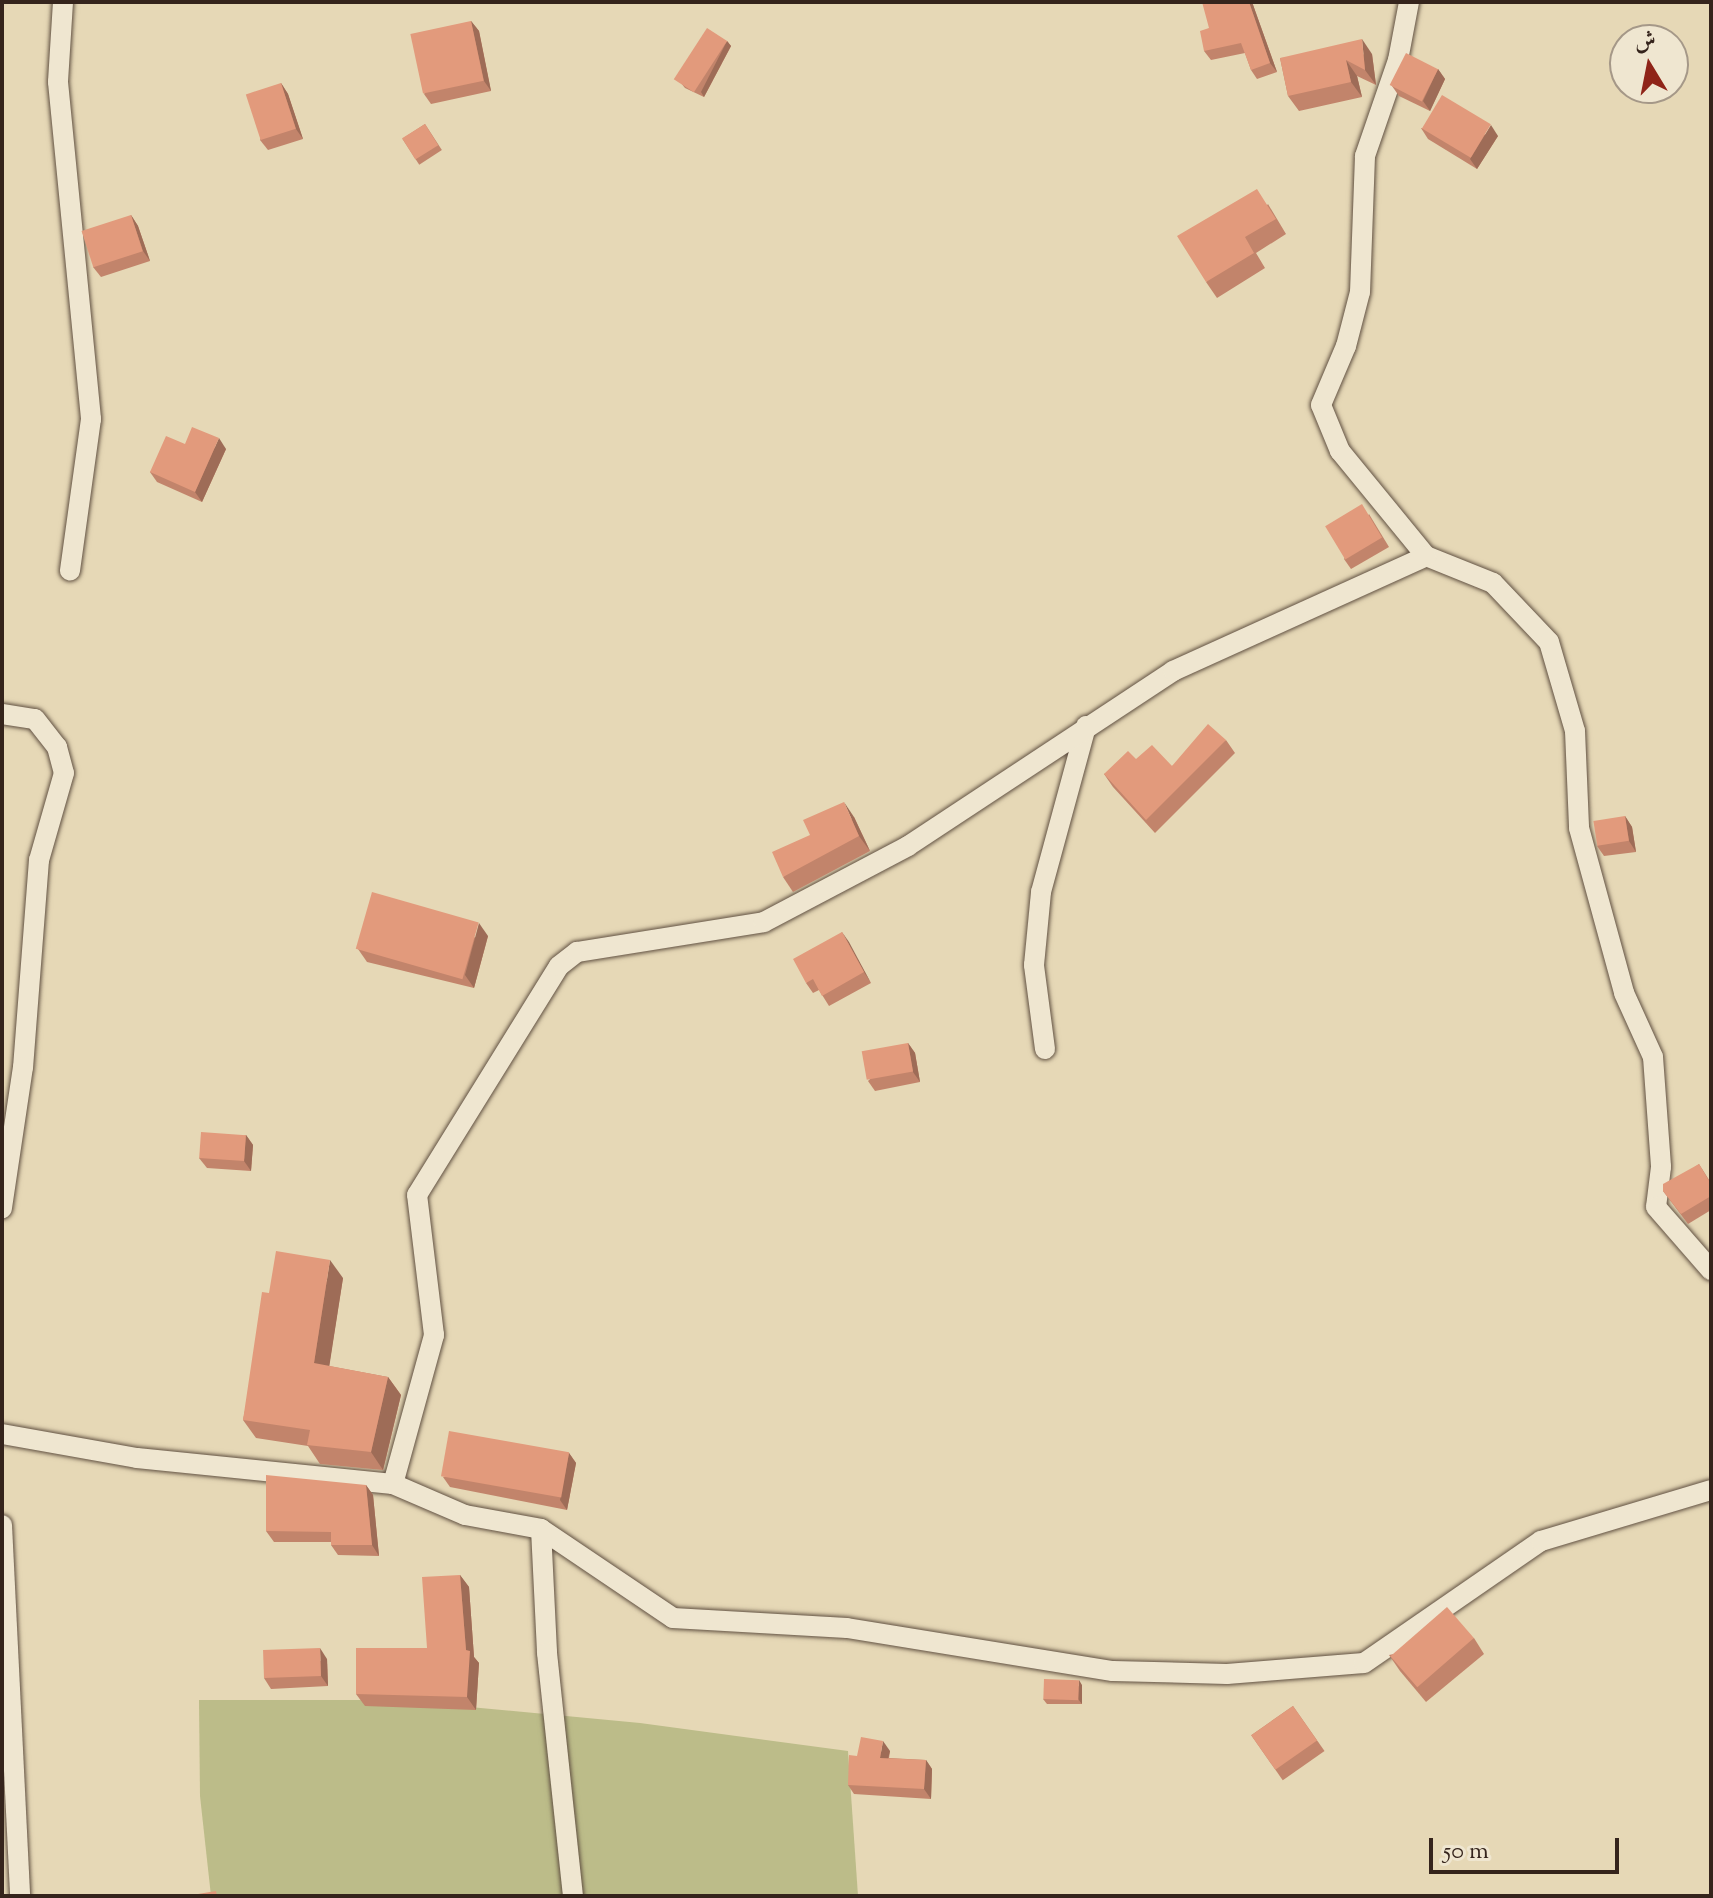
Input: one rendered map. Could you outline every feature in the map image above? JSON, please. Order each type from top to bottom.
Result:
[{"type":"street","points":[[63,2],[58,82],[91,419],[70,571]]},
{"type":"street","points":[[1409,2],[1398,60],[1365,156],[1360,292],[1346,346],[1321,405],[1340,451],[1426,556],[1493,583],[1549,642],[1575,731],[1579,828],[1624,993],[1653,1057],[1661,1167],[1656,1207],[1711,1270]]},
{"type":"street","points":[[393,1484],[434,1335],[417,1195],[559,966],[577,952],[764,922],[908,846],[1173,671],[1426,556]]},
{"type":"street","points":[[2,714],[35,719],[57,747],[64,773],[39,860],[12,1066],[2,1208]]},
{"type":"street","points":[[1045,1049],[1034,965],[1041,892],[1086,726]]},
{"type":"street","points":[[2,1434],[137,1458],[393,1484],[465,1515],[541,1529],[673,1618],[847,1628],[1113,1671],[1227,1674],[1364,1663],[1541,1541],[1711,1490]]},
{"type":"street","points":[[2,1525],[20,1896]]},
{"type":"street","points":[[541,1529],[547,1653],[573,1896]]},
{"type":"green space","points":[[199,1700],[395,1700],[640,1723],[848,1751],[858,1896],[211,1896],[200,1796]]},
{"type":"building","points":[[1202,2],[1249,2],[1270,63],[1251,70],[1241,43],[1204,51],[1200,31],[1209,28]]},
{"type":"building","points":[[471,21],[484,81],[423,94],[410,34]]},
{"type":"building","points":[[707,28],[727,41],[694,92],[674,79]]},
{"type":"building","points":[[1362,39],[1365,70],[1346,60],[1351,82],[1288,96],[1280,58]]},
{"type":"building","points":[[1406,53],[1438,69],[1422,101],[1390,85]]},
{"type":"building","points":[[281,83],[296,129],[261,140],[246,94]]},
{"type":"building","points":[[1442,95],[1491,124],[1471,158],[1422,128]]},
{"type":"building","points":[[425,124],[438,145],[415,160],[402,138]]},
{"type":"building","points":[[1257,189],[1276,219],[1245,237],[1254,253],[1206,282],[1177,236]]},
{"type":"building","points":[[131,215],[143,251],[93,267],[82,231]]},
{"type":"building","points":[[192,427],[219,438],[195,492],[150,472],[166,436],[185,444]]},
{"type":"building","points":[[1362,504],[1382,537],[1345,560],[1325,526]]},
{"type":"building","points":[[1208,724],[1226,740],[1146,820],[1104,774],[1128,751],[1136,759],[1152,745],[1172,766]]},
{"type":"building","points":[[844,802],[859,836],[783,877],[772,852],[810,835],[803,820]]},
{"type":"building","points":[[1625,816],[1629,841],[1597,846],[1593,821]]},
{"type":"building","points":[[372,892],[479,923],[462,979],[356,949]]},
{"type":"building","points":[[842,932],[864,972],[822,996],[813,979],[806,983],[793,959]]},
{"type":"building","points":[[908,1043],[913,1072],[867,1080],[862,1051]]},
{"type":"building","points":[[201,1132],[246,1135],[244,1161],[199,1158]]},
{"type":"building","points":[[1699,1164],[1711,1184],[1711,1196],[1681,1214],[1663,1191],[1663,1184]]},
{"type":"building","points":[[276,1251],[330,1260],[314,1363],[388,1377],[371,1452],[307,1445],[310,1430],[243,1420],[262,1292],[269,1293]]},
{"type":"building","points":[[449,1431],[569,1452],[561,1497],[441,1476]]},
{"type":"building","points":[[266,1475],[366,1485],[372,1545],[331,1545],[331,1532],[266,1531]]},
{"type":"building","points":[[460,1575],[466,1650],[470,1651],[467,1697],[356,1694],[356,1648],[427,1648],[422,1577]]},
{"type":"building","points":[[1447,1607],[1474,1638],[1417,1687],[1390,1656]]},
{"type":"building","points":[[320,1648],[321,1676],[264,1678],[263,1650]]},
{"type":"building","points":[[1044,1679],[1079,1680],[1078,1700],[1043,1699]]},
{"type":"building","points":[[1293,1706],[1317,1740],[1275,1770],[1251,1735]]},
{"type":"building","points":[[861,1737],[883,1741],[880,1758],[926,1760],[924,1789],[848,1785],[849,1755],[857,1756]]},
{"type":"building","points":[[216,1891],[217,1896],[192,1895]]}]
